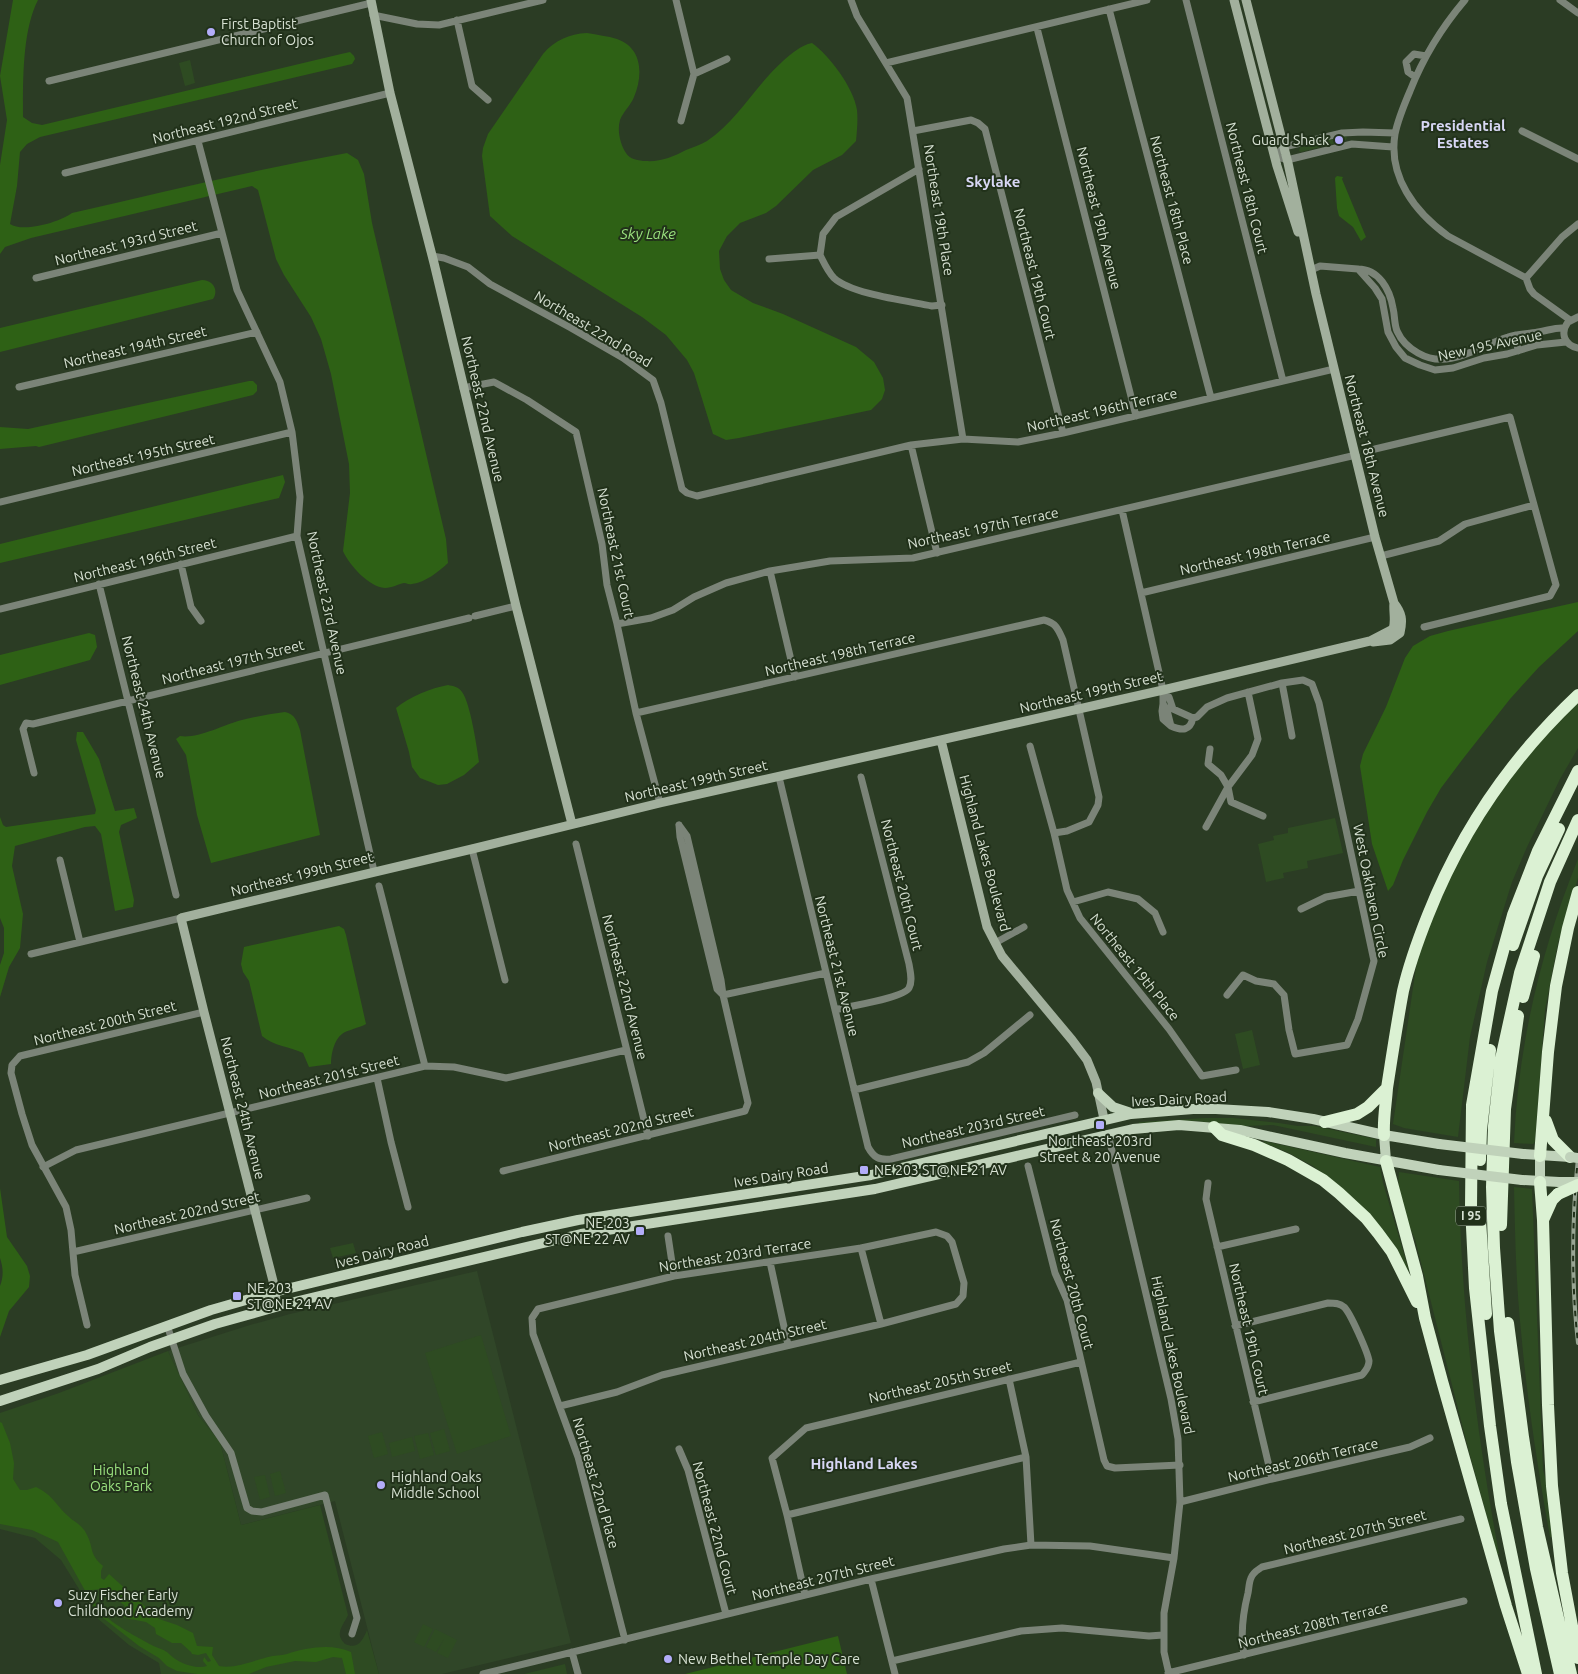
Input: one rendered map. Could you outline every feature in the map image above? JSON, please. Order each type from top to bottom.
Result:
[{"type":"highway","points":[[1384,1135],[1383,1123],[1387,1088],[1404,991],[1430,910],[1456,853],[1481,810],[1515,762],[1549,723],[1578,694]]},
{"type":"highway","name":"I 95","points":[[1536,1674],[1501,1504],[1486,1386],[1474,1279],[1471,1208],[1472,1105],[1492,991],[1513,915],[1538,851],[1578,771]]},
{"type":"highway","points":[[1545,1674],[1519,1561],[1498,1430],[1490,1363],[1479,1204],[1480,1130],[1491,1041],[1507,964],[1536,876],[1578,789]]},
{"type":"highway","points":[[1560,1674],[1536,1569],[1517,1462],[1500,1331],[1492,1187],[1494,1126],[1501,1059],[1520,973],[1550,882],[1578,820]]},
{"type":"highway","name":"I 95","points":[[1571,1674],[1536,1527],[1507,1317],[1501,1223],[1505,1109],[1519,1011],[1539,936],[1568,859],[1578,839]]},
{"type":"highway","points":[[1540,1156],[1548,1052],[1556,986],[1568,928],[1578,892]]},
{"type":"highway","points":[[1325,1122],[1357,1114],[1368,1107],[1387,1088]]},
{"type":"highway","points":[[1544,1115],[1553,1140],[1570,1157]]},
{"type":"highway","points":[[1214,1127],[1222,1135],[1259,1148],[1304,1168],[1344,1197],[1366,1218],[1392,1252],[1425,1318]]},
{"type":"highway","points":[[1386,1161],[1417,1276],[1425,1318],[1506,1606],[1528,1674]]},
{"type":"highway","points":[[1540,1182],[1552,1478],[1562,1573],[1578,1658]]},
{"type":"highway","points":[[1543,1220],[1558,1188],[1578,1184]]},
{"type":"main road","points":[[1098,1093],[1113,1107],[1132,1114]]},
{"type":"main road","name":"Ives Dairy Road","points":[[0,1380],[72,1360],[210,1310],[274,1292],[512,1234],[578,1220],[871,1175],[1104,1119],[1132,1114],[1193,1109],[1278,1113],[1384,1135],[1439,1144],[1540,1156],[1570,1157]]},
{"type":"main road","points":[[1104,1119],[1108,1134]]},
{"type":"main road","name":"Ives Dairy Road","points":[[1,1401],[89,1372],[171,1340],[277,1306],[581,1234],[875,1189],[1133,1129],[1167,1126],[1214,1127],[1246,1131],[1386,1161],[1440,1170],[1540,1182],[1558,1188]]},
{"type":"main road","points":[[1384,1135],[1386,1161]]},
{"type":"main road","points":[[1540,1156],[1540,1182]]},
{"type":"street","points":[[373,15],[417,24],[439,25],[543,0]]},
{"type":"street","points":[[676,0],[694,74],[681,121]]},
{"type":"street","name":"Northeast 19th Place","points":[[851,0],[857,16],[907,98],[963,439]]},
{"type":"street","points":[[886,63],[1147,0]]},
{"type":"street","name":"Northeast 18th Court","points":[[1186,0],[1283,381]]},
{"type":"street","name":"Northeast 18th Avenue","points":[[1234,0],[1275,156],[1316,294]]},
{"type":"street","name":"Northeast 18th Avenue","points":[[1246,0],[1284,147],[1316,294],[1375,537],[1394,603],[1395,623],[1393,629],[1370,642]]},
{"type":"street","points":[[1465,0],[1450,18],[1426,56],[1400,117],[1395,134],[1394,147],[1402,185],[1422,215],[1448,236],[1526,278],[1530,290],[1534,294],[1570,320]]},
{"type":"street","points":[[1560,0],[1578,13]]},
{"type":"street","points":[[49,81],[371,2]]},
{"type":"street","name":"Northeast 22nd Avenue","points":[[371,2],[390,93],[432,256],[516,606],[572,824]]},
{"type":"street","name":"Northeast 18th Place","points":[[1110,8],[1211,398]]},
{"type":"street","points":[[457,20],[472,86],[488,100]]},
{"type":"street","name":"Northeast 19th Avenue","points":[[1037,28],[1136,416]]},
{"type":"street","points":[[1415,78],[1406,69],[1408,58],[1418,54],[1426,56]]},
{"type":"street","points":[[694,74],[727,59]]},
{"type":"street","name":"Northeast 192nd Street","points":[[65,173],[390,93]]},
{"type":"street","name":"Northeast 19th Court","points":[[913,132],[972,120],[984,129],[1063,434]]},
{"type":"street","points":[[1522,131],[1578,159]]},
{"type":"street","points":[[1353,132],[1354,144]]},
{"type":"street","points":[[1394,147],[1346,144],[1287,160],[1275,156],[1284,147],[1342,133],[1395,134]]},
{"type":"street","name":"Northeast 23rd Avenue","points":[[198,141],[237,290],[280,382],[292,432],[300,497],[297,536],[374,871]]},
{"type":"street","points":[[919,170],[836,217],[823,234],[820,255],[834,278],[843,285],[867,293],[932,306],[942,305]]},
{"type":"street","points":[[1526,278],[1562,237],[1578,224]]},
{"type":"street","name":"Northeast 193rd Street","points":[[36,278],[222,233]]},
{"type":"street","points":[[769,258],[820,255]]},
{"type":"street","name":"Northeast 22nd Road","points":[[432,256],[444,258],[468,268],[490,284],[623,358],[653,380],[662,403],[682,489],[687,493],[697,496]]},
{"type":"street","name":"New 195 Avenue","points":[[1311,270],[1320,266],[1366,269],[1378,277],[1389,293],[1394,308],[1394,322],[1407,346],[1423,356],[1436,360],[1452,359],[1509,336],[1558,327],[1564,328]]},
{"type":"street","name":"New 195 Avenue","points":[[1358,269],[1382,299],[1388,332],[1396,347],[1405,358],[1420,365],[1435,370],[1453,368],[1537,345],[1566,342]]},
{"type":"street","points":[[1578,317],[1570,320],[1564,328],[1566,342],[1578,348]]},
{"type":"street","name":"Northeast 194th Street","points":[[19,387],[257,332]]},
{"type":"street","points":[[1516,335],[1518,351]]},
{"type":"street","name":"Northeast 196th Terrace","points":[[697,496],[912,446],[963,439],[1018,442],[1063,434],[1334,369]]},
{"type":"street","name":"Northeast 21st Court","points":[[464,388],[494,382],[576,432],[602,544],[607,585],[636,713],[660,803]]},
{"type":"street","points":[[1375,449],[1510,417],[1534,504],[1556,585],[1550,596],[1424,627]]},
{"type":"street","name":"Northeast 195th Street","points":[[0,502],[292,432]]},
{"type":"street","points":[[912,446],[937,552]]},
{"type":"street","name":"Northeast 197th Terrace","points":[[617,624],[651,618],[673,610],[694,598],[726,584],[770,571],[830,561],[913,558],[1356,455]]},
{"type":"street","points":[[1381,556],[1439,541],[1465,524],[1534,504]]},
{"type":"street","points":[[1122,510],[1164,693],[1169,697],[1173,709],[1193,718]]},
{"type":"street","name":"Northeast 196th Street","points":[[0,609],[297,536]]},
{"type":"street","name":"Northeast 198th Terrace","points":[[1141,593],[1375,537]]},
{"type":"street","points":[[181,564],[191,607],[201,622]]},
{"type":"street","points":[[770,571],[796,677]]},
{"type":"street","name":"Northeast 24th Avenue","points":[[99,584],[176,895]]},
{"type":"street","name":"Northeast 197th Street","points":[[34,773],[23,729],[26,723],[33,724],[516,606]]},
{"type":"street","name":"Northeast 198th Terrace","points":[[636,713],[1044,620],[1056,625],[1062,640],[1078,708]]},
{"type":"street","name":"Northeast 199th Street","points":[[31,954],[660,803],[1078,708],[1164,693],[1370,642]]},
{"type":"street","name":"West Oakhaven Circle","points":[[1164,693],[1163,704],[1167,710],[1171,726],[1178,729],[1188,728],[1192,725],[1193,718],[1207,707],[1220,701],[1282,683],[1304,680],[1312,684],[1319,703],[1374,961],[1358,1019],[1347,1045],[1296,1054],[1289,1030],[1284,995],[1274,984],[1242,975],[1227,995]]},
{"type":"street","points":[[1282,683],[1292,736]]},
{"type":"street","points":[[1206,826],[1228,787],[1252,755],[1258,739],[1248,692]]},
{"type":"street","points":[[1054,833],[1067,831],[1089,822],[1098,805],[1099,797],[1078,708]]},
{"type":"street","name":"Highland Lakes Boulevard","points":[[941,740],[987,927],[1002,956],[1082,1053],[1092,1072],[1104,1119]]},
{"type":"street","name":"Northeast 19th Place","points":[[1030,746],[1054,833],[1067,890],[1080,918],[1169,1029],[1202,1076],[1236,1070]]},
{"type":"street","points":[[1210,749],[1208,764],[1221,774],[1228,787],[1231,802],[1263,816]]},
{"type":"street","name":"Northeast 21st Avenue","points":[[779,777],[868,1147],[872,1156],[876,1158]]},
{"type":"street","name":"Northeast 20th Court","points":[[835,1010],[899,995],[909,989],[910,985],[908,964],[862,777]]},
{"type":"street","points":[[679,825],[687,836],[723,995],[717,989],[680,837],[679,825]]},
{"type":"street","name":"Northeast 22nd Avenue","points":[[576,844],[648,1136]]},
{"type":"street","points":[[472,849],[505,980]]},
{"type":"street","points":[[60,860],[80,942]]},
{"type":"street","points":[[379,886],[425,1066]]},
{"type":"street","points":[[1301,909],[1326,897],[1359,890]]},
{"type":"street","points":[[1073,902],[1108,892],[1138,899],[1155,913],[1163,932]]},
{"type":"street","name":"Northeast 24th Avenue","points":[[181,918],[277,1306]]},
{"type":"street","points":[[995,943],[1024,927]]},
{"type":"street","points":[[723,995],[826,973]]},
{"type":"street","name":"Northeast 202nd Street","points":[[503,1171],[745,1111],[748,1102],[723,995]]},
{"type":"street","name":"Northeast 200th Street","points":[[43,1167],[32,1146],[11,1074],[14,1061],[20,1056],[204,1012]]},
{"type":"street","points":[[854,1090],[968,1062],[984,1053],[1030,1015]]},
{"type":"street","name":"Northeast 201st Street","points":[[43,1167],[76,1150],[425,1066],[454,1067],[506,1078],[626,1050]]},
{"type":"street","points":[[377,1078],[408,1207]]},
{"type":"street","name":"Northeast 203rd Street","points":[[876,1158],[883,1160],[891,1159],[1075,1115]]},
{"type":"street","name":"Highland Lakes Boulevard","points":[[1108,1134],[1171,1399],[1178,1439],[1180,1502],[1174,1558],[1164,1612],[1163,1635],[1168,1674]]},
{"type":"street","name":"Northeast 20th Court","points":[[1028,1166],[1055,1273],[1067,1300],[1104,1460],[1107,1466],[1116,1468],[1180,1465]]},
{"type":"street","points":[[43,1167],[66,1207],[71,1230],[75,1275],[87,1325]]},
{"type":"street","name":"Northeast 19th Court","points":[[1208,1183],[1206,1199],[1272,1479]]},
{"type":"street","name":"Northeast 202nd Street","points":[[73,1252],[307,1198]]},
{"type":"street","points":[[1217,1247],[1296,1229]]},
{"type":"street","name":"Northeast 203rd Terrace","points":[[538,1309],[674,1276],[861,1248],[936,1232],[947,1236],[952,1242],[964,1283],[963,1296],[956,1304]]},
{"type":"street","points":[[668,1236],[674,1276]]},
{"type":"street","points":[[861,1248],[880,1324]]},
{"type":"street","points":[[770,1262],[788,1345]]},
{"type":"street","points":[[1235,1326],[1328,1303],[1339,1304],[1345,1307],[1357,1329],[1369,1360],[1367,1369],[1362,1375],[1253,1402]]},
{"type":"street","name":"Northeast 204th Street","points":[[560,1406],[617,1392],[662,1375],[880,1324],[956,1304]]},
{"type":"street","name":"Northeast 22nd Place","points":[[538,1309],[532,1318],[533,1334],[546,1374],[560,1406],[578,1457],[624,1640]]},
{"type":"street","points":[[166,1325],[182,1374],[206,1416],[231,1453],[247,1508],[252,1511],[262,1512],[325,1495],[357,1618],[352,1634]]},
{"type":"street","name":"Northeast 205th Street","points":[[787,1515],[772,1458],[806,1428],[1081,1362]]},
{"type":"street","points":[[1009,1380],[1026,1457],[1031,1546]]},
{"type":"street","name":"Northeast 206th Terrace","points":[[1180,1502],[1410,1447],[1430,1438]]},
{"type":"street","name":"Northeast 22nd Court","points":[[679,1449],[688,1470],[726,1614]]},
{"type":"street","points":[[804,1595],[787,1515],[1026,1457]]},
{"type":"street","name":"Northeast 207th Street","points":[[1244,1655],[1242,1627],[1244,1609],[1251,1577],[1262,1567],[1461,1519]]},
{"type":"street","name":"Northeast 207th Street","points":[[482,1674],[964,1557],[1031,1546],[1090,1546],[1174,1558]]},
{"type":"street","points":[[871,1579],[895,1674]]},
{"type":"street","name":"Northeast 208th Terrace","points":[[1168,1674],[1464,1601]]},
{"type":"street","points":[[892,1662],[1021,1631],[1062,1628],[1149,1636],[1163,1635]]},
{"type":"street","points":[[572,1652],[578,1674]]},
{"type":"shaded area","name":"Highland Oaks Middle School","points":[[477,1271],[571,1643],[442,1674],[379,1674],[335,1501],[241,1525],[220,1442],[198,1415],[168,1351],[290,1314]]},
{"type":"green space","points":[[190,60],[195,83],[185,86],[179,63]]},
{"type":"green space","points":[[1343,136],[1347,137],[1344,141],[1299,151],[1300,147]]},
{"type":"green space","points":[[1578,698],[1578,748],[1560,779],[1512,882],[1487,962],[1470,1037],[1458,1137],[1404,1128],[1393,1124],[1418,954],[1438,897],[1495,792]]},
{"type":"green space","points":[[1335,818],[1343,853],[1307,861],[1308,868],[1283,873],[1284,878],[1266,882],[1258,844],[1274,840],[1273,836],[1288,833],[1288,828]]},
{"type":"green space","points":[[1578,859],[1578,878],[1558,943],[1545,1010],[1535,1142],[1533,1144],[1514,1143],[1520,1070],[1534,998],[1553,928]]},
{"type":"green space","points":[[1252,1030],[1260,1065],[1243,1069],[1235,1034]]},
{"type":"green space","points":[[1233,1118],[1298,1126],[1314,1126],[1376,1139],[1376,1147],[1273,1125],[1242,1126],[1195,1121],[1139,1124],[1139,1122]]},
{"type":"green space","points":[[1264,1141],[1380,1167],[1409,1271],[1407,1272],[1335,1183],[1313,1166],[1287,1152],[1264,1143]]},
{"type":"green space","points":[[1399,1172],[1459,1181],[1463,1275],[1471,1368],[1483,1461],[1499,1554],[1497,1554],[1468,1448],[1415,1239],[1403,1206],[1398,1180]]},
{"type":"green space","points":[[1514,1187],[1532,1189],[1543,1470],[1548,1487],[1552,1537],[1550,1537],[1537,1460],[1523,1357],[1517,1277]]},
{"type":"green space","points":[[353,1243],[356,1253],[333,1258],[330,1248]]},
{"type":"green space","points":[[481,1335],[511,1436],[457,1454],[425,1353]]},
{"type":"green space","name":"Highland Oaks Park","points":[[168,1351],[198,1415],[220,1442],[241,1525],[320,1505],[348,1615],[340,1630],[340,1637],[345,1644],[350,1646],[357,1645],[367,1630],[379,1674],[161,1674],[159,1663],[129,1645],[97,1618],[61,1560],[35,1538],[0,1529],[0,1413],[59,1393]]},
{"type":"green space","points":[[444,1429],[450,1451],[436,1455],[430,1433]]},
{"type":"green space","points":[[382,1432],[388,1454],[374,1458],[368,1436]]},
{"type":"green space","points":[[428,1433],[434,1455],[420,1459],[414,1436]]},
{"type":"green space","points":[[412,1437],[415,1451],[392,1457],[389,1443]]},
{"type":"green space","points":[[280,1471],[286,1493],[275,1496],[270,1474]]},
{"type":"green space","points":[[265,1475],[270,1497],[260,1500],[254,1477]]},
{"type":"green space","points":[[423,1624],[433,1629],[424,1647],[414,1642]]},
{"type":"green space","points":[[435,1629],[457,1640],[448,1658],[437,1653],[444,1639],[436,1652],[426,1647]]},
{"type":"green space","points":[[565,1664],[567,1674],[524,1674]]},
{"type":"water","points":[[13,0],[38,0],[26,41],[23,117],[32,123],[42,125],[350,52],[354,56],[355,59],[352,64],[40,137],[27,144],[20,152],[17,186],[10,224],[32,227],[59,220],[72,213],[243,174],[347,153],[358,160],[364,174],[372,223],[446,539],[448,563],[436,573],[417,583],[404,583],[388,588],[379,587],[366,580],[360,574],[350,563],[343,551],[350,493],[349,464],[331,374],[321,339],[311,317],[276,259],[258,190],[252,186],[31,238],[5,247],[0,254],[0,165],[7,120],[0,76]]},
{"type":"water","name":"Sky Lake","points":[[587,33],[606,36],[626,43],[636,56],[639,64],[637,89],[633,100],[620,120],[619,132],[627,155],[640,161],[656,161],[676,155],[707,141],[728,123],[773,71],[796,50],[804,46],[812,43],[819,48],[840,73],[855,101],[857,110],[856,141],[842,155],[813,170],[776,206],[766,213],[740,223],[727,236],[719,251],[720,269],[724,280],[731,290],[753,303],[783,314],[856,347],[874,362],[883,378],[885,390],[882,399],[871,410],[726,440],[713,434],[694,373],[687,360],[666,335],[642,317],[512,236],[490,216],[482,156],[488,134],[543,54],[552,45],[563,39]]},
{"type":"water","points":[[1337,176],[1343,177],[1342,179],[1366,237],[1361,241],[1353,227],[1339,216],[1335,178]]},
{"type":"water","points":[[206,280],[214,286],[215,296],[213,299],[0,352],[0,328]]},
{"type":"water","points":[[253,381],[257,385],[257,391],[253,395],[39,447],[0,449],[0,427],[28,429]]},
{"type":"water","points":[[283,475],[285,482],[279,498],[0,563],[0,544]]},
{"type":"water","points":[[1578,602],[1578,631],[1539,667],[1510,699],[1441,788],[1403,860],[1393,885],[1388,891],[1372,844],[1360,766],[1363,754],[1386,707],[1405,658],[1413,646],[1430,636]]},
{"type":"water","points":[[89,633],[95,635],[97,647],[90,660],[0,685],[0,655]]},
{"type":"water","points":[[448,685],[459,689],[465,697],[473,725],[479,762],[464,775],[447,784],[438,785],[420,778],[412,767],[396,708],[407,700],[435,688]]},
{"type":"water","points":[[285,712],[293,716],[300,730],[320,835],[211,863],[197,815],[186,755],[176,739],[180,736],[201,734],[238,721]]},
{"type":"water","points":[[77,732],[83,732],[99,759],[115,811],[134,808],[137,818],[121,825],[119,832],[134,900],[133,907],[115,911],[101,834],[95,826],[15,846],[12,866],[23,914],[20,948],[9,967],[0,997],[0,965],[4,953],[4,928],[0,918],[0,817],[3,825],[6,827],[95,814],[96,810],[76,740]]},
{"type":"water","points":[[339,926],[344,929],[346,935],[366,1024],[347,1031],[339,1037],[334,1048],[331,1064],[309,1067],[303,1053],[271,1042],[262,1036],[249,981],[243,972],[241,964],[244,947]]},
{"type":"water","points":[[0,1188],[7,1237],[27,1266],[30,1276],[29,1287],[9,1311],[0,1337],[0,1286],[3,1272],[0,1258]]},
{"type":"water","points":[[0,1422],[10,1443],[14,1463],[13,1479],[20,1490],[36,1487],[51,1497],[85,1531],[94,1555],[103,1566],[101,1578],[104,1580],[109,1574],[159,1619],[193,1633],[197,1646],[213,1647],[212,1655],[219,1666],[237,1666],[270,1656],[285,1655],[310,1648],[327,1647],[351,1652],[355,1674],[346,1674],[342,1658],[333,1657],[316,1662],[295,1661],[266,1667],[249,1674],[197,1674],[177,1671],[139,1646],[98,1614],[58,1542],[32,1530],[0,1524]],"holes":[[[101,1589],[107,1591],[125,1606],[123,1616],[125,1618],[146,1622],[155,1628],[156,1634],[172,1643],[181,1643],[192,1654],[206,1653],[211,1661],[208,1662],[204,1657],[203,1661],[207,1666],[203,1667],[184,1663],[116,1624],[98,1608],[90,1593],[92,1590]]]},
{"type":"water","points":[[838,1636],[847,1674],[685,1674]]},
{"type":"railway","points":[[1578,1157],[1573,1250],[1578,1343]]},
{"type":"place","name":"First Baptist Church of Ojos","points":[[211,32]]},
{"type":"place","name":"Guard Shack","points":[[1339,140]]},
{"type":"place","name":"Northeast 203rd Street & 20 Avenue","points":[[1100,1125]]},
{"type":"place","name":"NE 203 ST@NE 21 AV","points":[[864,1170]]},
{"type":"place","name":"NE 203 ST@NE 22 AV","points":[[640,1231]]},
{"type":"place","name":"NE 203 ST@NE 24 AV","points":[[237,1296]]},
{"type":"place","name":"Highland Oaks Middle School","points":[[381,1485]]},
{"type":"place","name":"Suzy Fischer Early Childhood Academy","points":[[58,1603]]},
{"type":"place","name":"New Bethel Temple Day Care","points":[[668,1659]]},
{"type":"district","name":"Presidential Estates","points":[[1463,134]]},
{"type":"district","name":"Skylake","points":[[993,182]]},
{"type":"district","name":"Highland Lakes","points":[[864,1464]]}]
